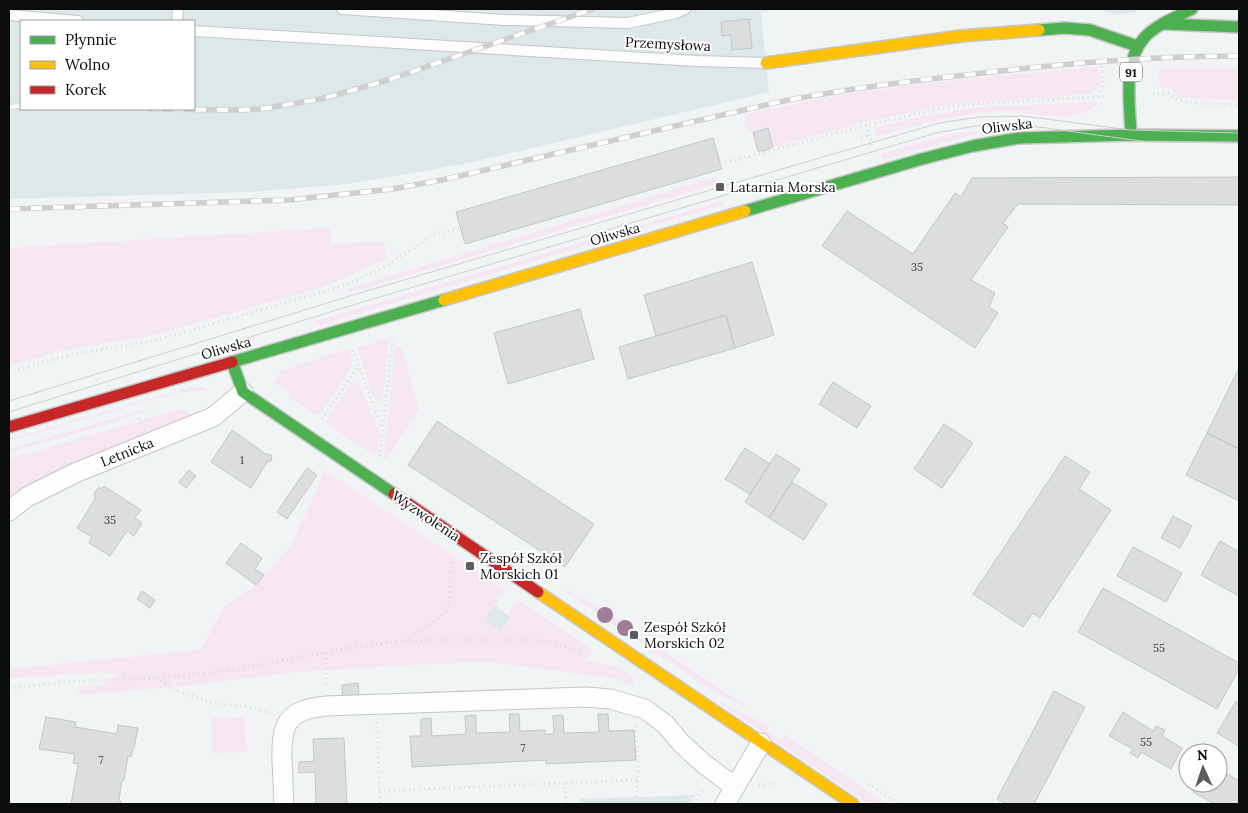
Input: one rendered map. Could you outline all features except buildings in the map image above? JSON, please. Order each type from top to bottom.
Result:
[{"type":"main road","points":[[1165,24],[1192,9]]},
{"type":"main road","points":[[1165,24],[1239,26]]},
{"type":"main road","name":"91","points":[[1131,135],[1132,59],[1137,46],[1146,35],[1165,24]]},
{"type":"main road","name":"Przemysłowa","points":[[766,63],[961,36],[1065,28],[1090,30],[1137,46]]},
{"type":"main road","name":"Oliwska","points":[[9,427],[922,159],[1019,138],[1131,135],[1239,136]]},
{"type":"main road","points":[[232,362],[243,392]]},
{"type":"main road","name":"Wyzwolenia","points":[[243,392],[853,804]]},
{"type":"street","name":"Letnicka","points":[[9,510],[27,497],[75,473],[213,417],[243,392]]},
{"type":"street","points":[[284,804],[282,741],[284,728],[291,718],[300,712],[326,706],[377,704],[586,697],[633,704],[654,715],[704,764],[735,787]]},
{"type":"street","points":[[725,804],[761,743]]},
{"type":"lane","points":[[342,9],[504,20],[628,23],[676,13],[684,9]]},
{"type":"lane","points":[[9,16],[64,20]]},
{"type":"lane","name":"Przemysłowa","points":[[195,31],[697,62],[766,63]]},
{"type":"path","points":[[9,372],[65,356],[157,340],[346,285],[388,264],[432,235],[755,155],[866,125],[959,105],[1098,96],[1104,85],[1104,76],[1099,61],[1094,56]]},
{"type":"path","points":[[1168,93],[1178,100],[1196,103],[1239,105]]},
{"type":"path","points":[[866,125],[881,172]]},
{"type":"path","points":[[861,138],[869,135]]},
{"type":"path","points":[[380,458],[394,332]]},
{"type":"path","points":[[352,345],[383,431]]},
{"type":"path","points":[[318,425],[358,365]]},
{"type":"path","points":[[404,641],[439,619],[448,608],[448,575],[454,557]]},
{"type":"path","points":[[9,688],[227,671],[404,641],[532,640],[557,644],[584,652]]},
{"type":"path","points":[[326,653],[326,706]]},
{"type":"path","points":[[155,678],[176,690],[217,704],[249,707],[291,718]]},
{"type":"path","points":[[377,704],[380,804]]},
{"type":"path","points":[[636,724],[636,803]]},
{"type":"path","points":[[379,791],[637,780]]},
{"type":"path","points":[[735,787],[784,782]]},
{"type":"path","points":[[565,783],[566,804]]},
{"type":"path","points":[[621,804],[693,803],[706,784]]},
{"type":"shaded area","points":[[9,9],[775,9],[761,12],[769,92],[469,163],[349,184],[249,192],[9,199]]},
{"type":"shaded area","points":[[1099,9],[1140,9],[1135,12],[1116,15]]},
{"type":"shaded area","points":[[1097,67],[1101,79],[1099,87],[1089,94],[952,104],[869,121],[773,147],[768,128],[753,133],[747,129],[744,115],[831,97],[919,84]]},
{"type":"shaded area","points":[[1159,69],[1239,69],[1239,100],[1182,98],[1170,88],[1161,88],[1158,78]]},
{"type":"shaded area","points":[[1099,102],[1090,109],[1068,116],[991,112],[958,116],[876,137],[874,128],[921,116],[978,107]]},
{"type":"shaded area","points":[[989,130],[883,160],[882,154],[949,134]]},
{"type":"shaded area","points":[[715,177],[717,184],[349,293],[348,289]]},
{"type":"shaded area","points":[[723,201],[724,204],[317,326],[315,321]]},
{"type":"shaded area","points":[[330,228],[331,245],[383,241],[387,259],[323,287],[154,335],[60,351],[9,366],[9,248]]},
{"type":"shaded area","points":[[389,338],[383,398],[377,402],[357,348]]},
{"type":"shaded area","points":[[401,346],[419,411],[386,459],[384,457],[395,348]]},
{"type":"shaded area","points":[[349,349],[352,360],[351,368],[318,416],[288,397],[290,393],[275,383],[281,371]]},
{"type":"shaded area","points":[[355,380],[359,383],[380,434],[378,452],[374,455],[325,422],[351,383]]},
{"type":"shaded area","points":[[191,387],[202,387],[207,390],[175,393],[9,441],[9,439]]},
{"type":"shaded area","points":[[160,405],[105,425],[9,452],[9,449]]},
{"type":"shaded area","points":[[177,410],[186,410],[192,415],[52,474],[9,497],[9,459]]},
{"type":"shaded area","points":[[325,470],[505,590],[484,620],[501,631],[511,617],[508,615],[518,600],[592,650],[585,660],[618,668],[633,676],[634,686],[612,678],[489,662],[298,672],[182,686],[76,695],[81,688],[101,685],[117,675],[104,672],[9,678],[9,669],[201,650],[224,607],[256,585],[291,546]]},
{"type":"shaded area","points":[[559,587],[594,604],[629,627],[625,632]]},
{"type":"shaded area","points":[[494,605],[511,617],[501,632],[484,620]]},
{"type":"shaded area","points":[[642,636],[751,708],[715,693],[638,641]]},
{"type":"shaded area","points":[[715,700],[770,726],[767,731],[781,740],[784,735],[886,804],[869,804]]},
{"type":"shaded area","points":[[245,717],[246,752],[212,753],[211,718]]},
{"type":"shaded area","points":[[695,795],[690,804],[580,804],[580,799]]},
{"type":"tram line","points":[[9,401],[363,292],[939,123],[979,117],[1023,116],[1131,130],[1239,133]]},
{"type":"tram line","points":[[9,412],[356,304],[936,133],[975,126],[1017,124],[1148,142],[1239,143]]},
{"type":"railway","points":[[195,110],[261,109],[321,99],[388,80],[593,9]]},
{"type":"railway","points":[[9,209],[289,200],[392,189],[442,180],[774,103],[846,90],[918,80],[1068,64],[1171,57],[1239,56]]},
{"type":"railway","points":[[9,107],[20,106]]},
{"type":"traffic: fast","points":[[745,211],[973,146],[1019,138],[1131,135],[1130,71],[1138,47],[1155,28],[1192,9]]},
{"type":"traffic: fast","points":[[1165,24],[1239,27]]},
{"type":"traffic: fast","points":[[1039,30],[1065,28],[1090,30],[1137,46]]},
{"type":"traffic: fast","points":[[1131,135],[1239,136]]},
{"type":"traffic: fast","points":[[394,494],[243,392],[232,362],[444,300]]},
{"type":"traffic: slow","points":[[766,63],[961,36],[1039,30]]},
{"type":"traffic: slow","points":[[444,300],[745,211]]},
{"type":"traffic: slow","points":[[538,592],[853,804]]},
{"type":"traffic: jam","points":[[9,427],[232,362]]},
{"type":"traffic: jam","points":[[394,494],[538,592]]},
{"type":"place","name":"Latarnia Morska","points":[[720,187]]},
{"type":"place","name":"Zespół Szkół Morskich 01","points":[[470,566]]},
{"type":"place","name":"Zespół Szkół Morskich 02","points":[[634,635]]}]
